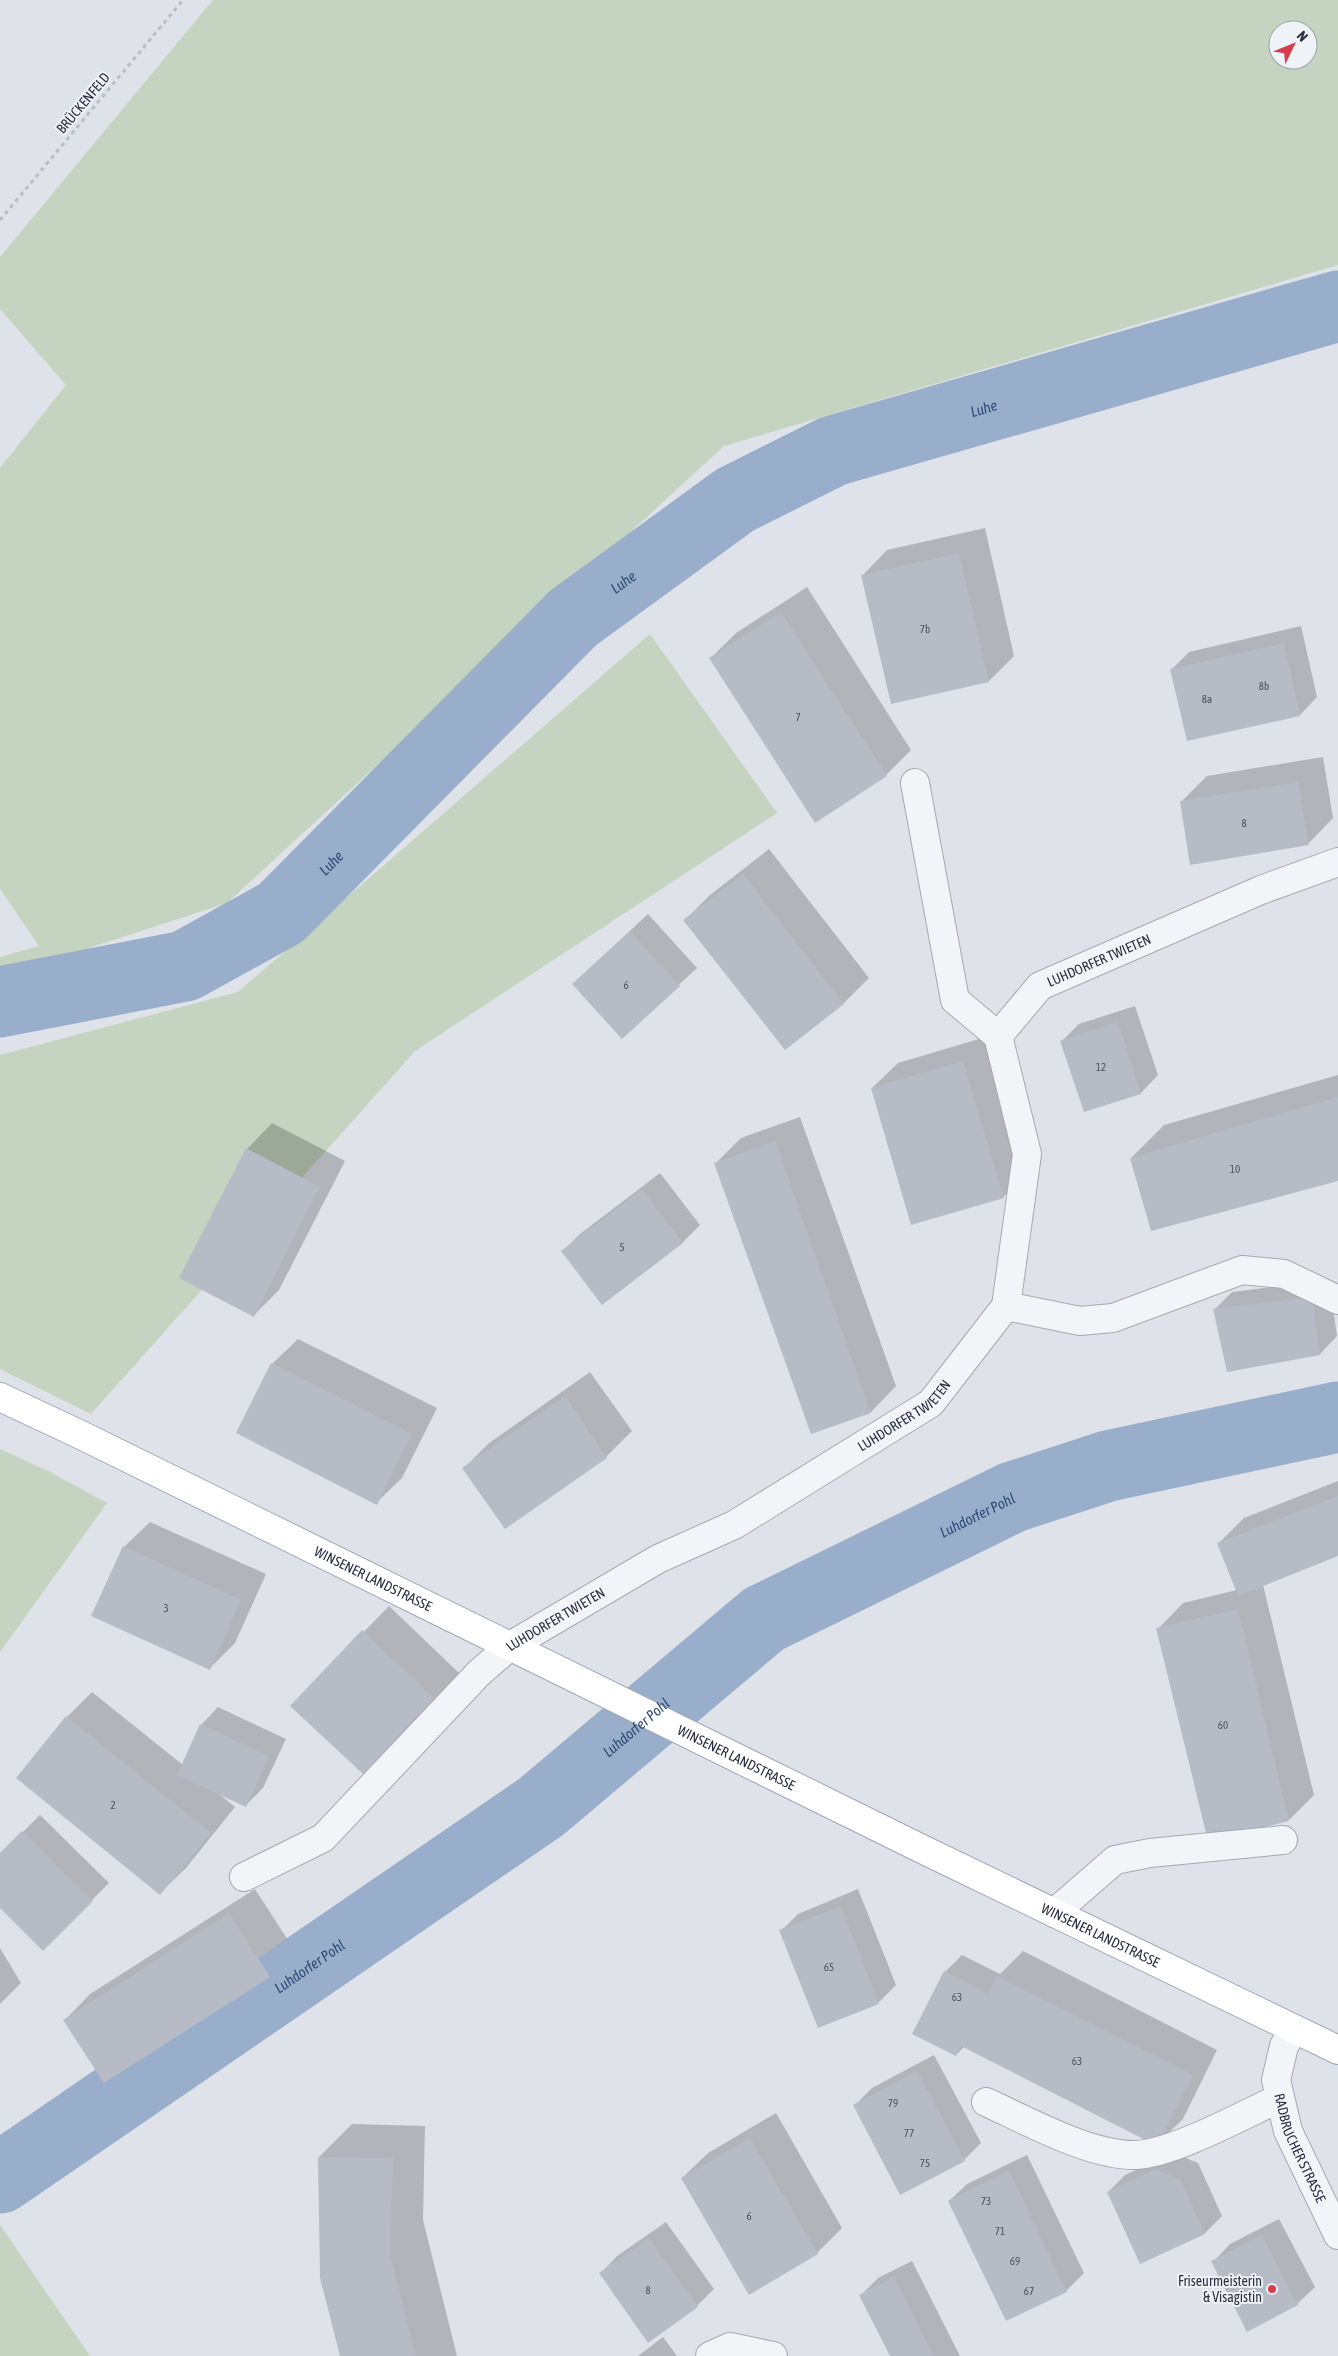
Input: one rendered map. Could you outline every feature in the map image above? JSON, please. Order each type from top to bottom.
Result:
[{"type":"main road","name":"WINSENER LANDSTRASSE","points":[[0,1397],[1338,2050]]},
{"type":"street","points":[[915,783],[955,1000],[998,1036]]},
{"type":"street","name":"LUHDORFER TWIETEN","points":[[244,1876],[323,1838],[479,1673],[510,1646],[658,1559],[734,1525],[931,1403],[1006,1306],[1027,1154],[998,1036],[1040,986],[1261,890],[1338,862]]},
{"type":"street","points":[[1006,1306],[1080,1321],[1113,1318],[1242,1270],[1284,1274],[1338,1300]]},
{"type":"street","points":[[1054,1913],[1115,1860],[1150,1854],[1283,1840]]},
{"type":"street","name":"RADBRUCHER STRASSE","points":[[1294,2030],[1284,2046],[1276,2080],[1288,2131],[1338,2235]]},
{"type":"street","points":[[986,2102],[1063,2136],[1109,2152],[1136,2155],[1156,2152],[1174,2145],[1280,2098]]},
{"type":"street","points":[[710,2356],[730,2347],[773,2356]]},
{"type":"path","name":"BRÜCKENFELD","points":[[0,220],[183,0]]},
{"type":"green space","points":[[213,0],[1338,0],[1338,265],[724,446],[227,903],[0,977],[0,957],[39,946],[0,889],[0,468],[66,385],[0,309],[0,257]]},
{"type":"green space","points":[[650,634],[777,813],[415,1051],[91,1414],[0,1369],[0,1055],[238,992]]},
{"type":"green space","points":[[0,1449],[50,1472],[107,1503],[0,1652]]},
{"type":"green space","points":[[0,2225],[90,2356],[0,2356]]},
{"type":"building","points":[[959,553],[989,682],[891,704],[861,575]]},
{"type":"building","points":[[781,612],[887,776],[815,823],[709,658]]},
{"type":"building","points":[[1284,643],[1300,716],[1187,741],[1170,669]]},
{"type":"building","points":[[1298,782],[1309,845],[1190,865],[1180,801]]},
{"type":"building","points":[[743,874],[844,1004],[785,1050],[683,920]]},
{"type":"building","points":[[630,931],[680,986],[622,1039],[572,984]]},
{"type":"building","points":[[1118,1022],[1141,1094],[1084,1112],[1060,1041]]},
{"type":"building","points":[[963,1061],[1004,1198],[911,1225],[871,1088]]},
{"type":"building","points":[[1338,1097],[1338,1181],[1151,1231],[1130,1158]]},
{"type":"building","points":[[775,1141],[871,1413],[811,1434],[714,1163]]},
{"type":"building","points":[[246,1148],[320,1187],[254,1317],[179,1278]]},
{"type":"building","points":[[642,1189],[683,1243],[602,1305],[561,1251]]},
{"type":"building","points":[[1312,1297],[1320,1355],[1227,1372],[1213,1309]]},
{"type":"building","points":[[271,1363],[412,1434],[377,1505],[236,1433]]},
{"type":"building","points":[[565,1396],[607,1458],[505,1529],[462,1468]]},
{"type":"building","points":[[1338,1496],[1338,1556],[1238,1596],[1217,1543]]},
{"type":"building","points":[[123,1546],[241,1600],[210,1670],[91,1616]]},
{"type":"building","points":[[1238,1609],[1289,1821],[1208,1841],[1156,1628]]},
{"type":"building","points":[[362,1630],[435,1699],[363,1774],[290,1706]]},
{"type":"building","points":[[66,1716],[211,1833],[160,1895],[16,1778]]},
{"type":"building","points":[[200,1724],[269,1756],[246,1807],[177,1775]]},
{"type":"building","points":[[22,1831],[93,1901],[43,1951],[0,1908],[0,1853]]},
{"type":"building","points":[[841,1906],[879,2004],[818,2028],[779,1930]]},
{"type":"building","points":[[229,1913],[270,1977],[104,2083],[63,2020]]},
{"type":"building","points":[[944,1971],[988,1994],[997,1976],[1193,2075],[1157,2146],[961,2046],[956,2056],[912,2034]]},
{"type":"building","points":[[917,2071],[965,2161],[900,2195],[853,2105]]},
{"type":"building","points":[[750,2138],[818,2254],[749,2295],[681,2178]]},
{"type":"building","points":[[318,2157],[393,2158],[390,2253],[416,2356],[340,2356],[320,2278]]},
{"type":"building","points":[[1156,2169],[1181,2180],[1205,2234],[1140,2264],[1107,2192]]},
{"type":"building","points":[[1009,2171],[1067,2292],[1006,2321],[948,2201]]},
{"type":"building","points":[[1262,2235],[1298,2305],[1247,2332],[1211,2261]]},
{"type":"building","points":[[649,2238],[698,2307],[648,2343],[599,2273]]},
{"type":"building","points":[[894,2277],[934,2356],[890,2356],[859,2295]]},
{"type":"waterway","name":"Luhe","points":[[0,1002],[185,966],[281,913],[573,618],[735,500],[833,451],[1338,306]]},
{"type":"waterway","name":"Luhdorfer Pohl","points":[[0,2178],[541,1807],[764,1619],[1013,1497],[1108,1466],[1338,1417]]},
{"type":"place","name":"Friseurmeisterin & Visagistin","points":[[1272,2289]]}]
